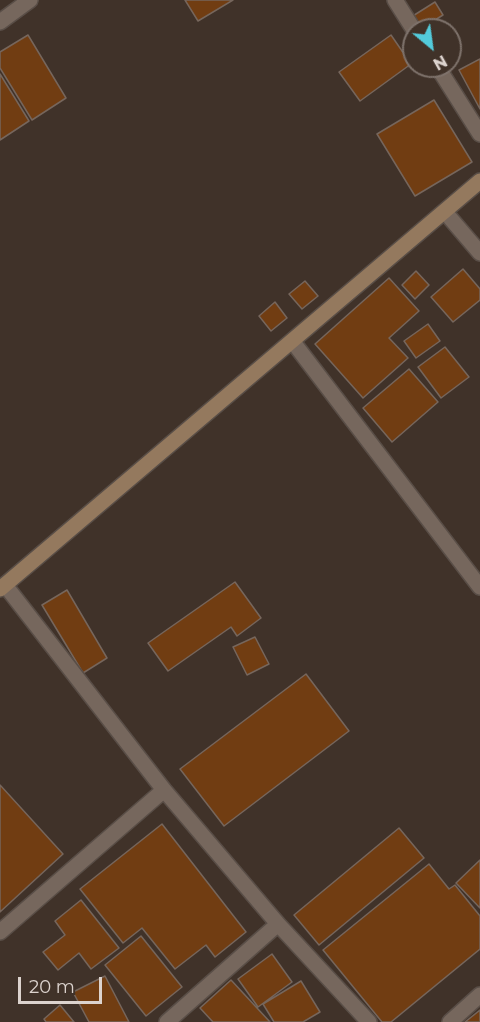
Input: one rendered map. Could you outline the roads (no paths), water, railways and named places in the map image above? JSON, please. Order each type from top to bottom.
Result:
[{"type":"street","points":[[0,22],[30,0]]},
{"type":"street","points":[[395,0],[406,18]]},
{"type":"street","points":[[445,78],[480,134]]},
{"type":"street","points":[[369,1022],[278,924],[164,790],[3,587],[480,181]]},
{"type":"street","points":[[444,212],[480,253]]},
{"type":"street","points":[[293,342],[480,586]]},
{"type":"street","points":[[0,932],[164,790]]},
{"type":"street","points":[[167,1022],[278,924]]},
{"type":"street","points":[[450,1022],[480,995]]}]
